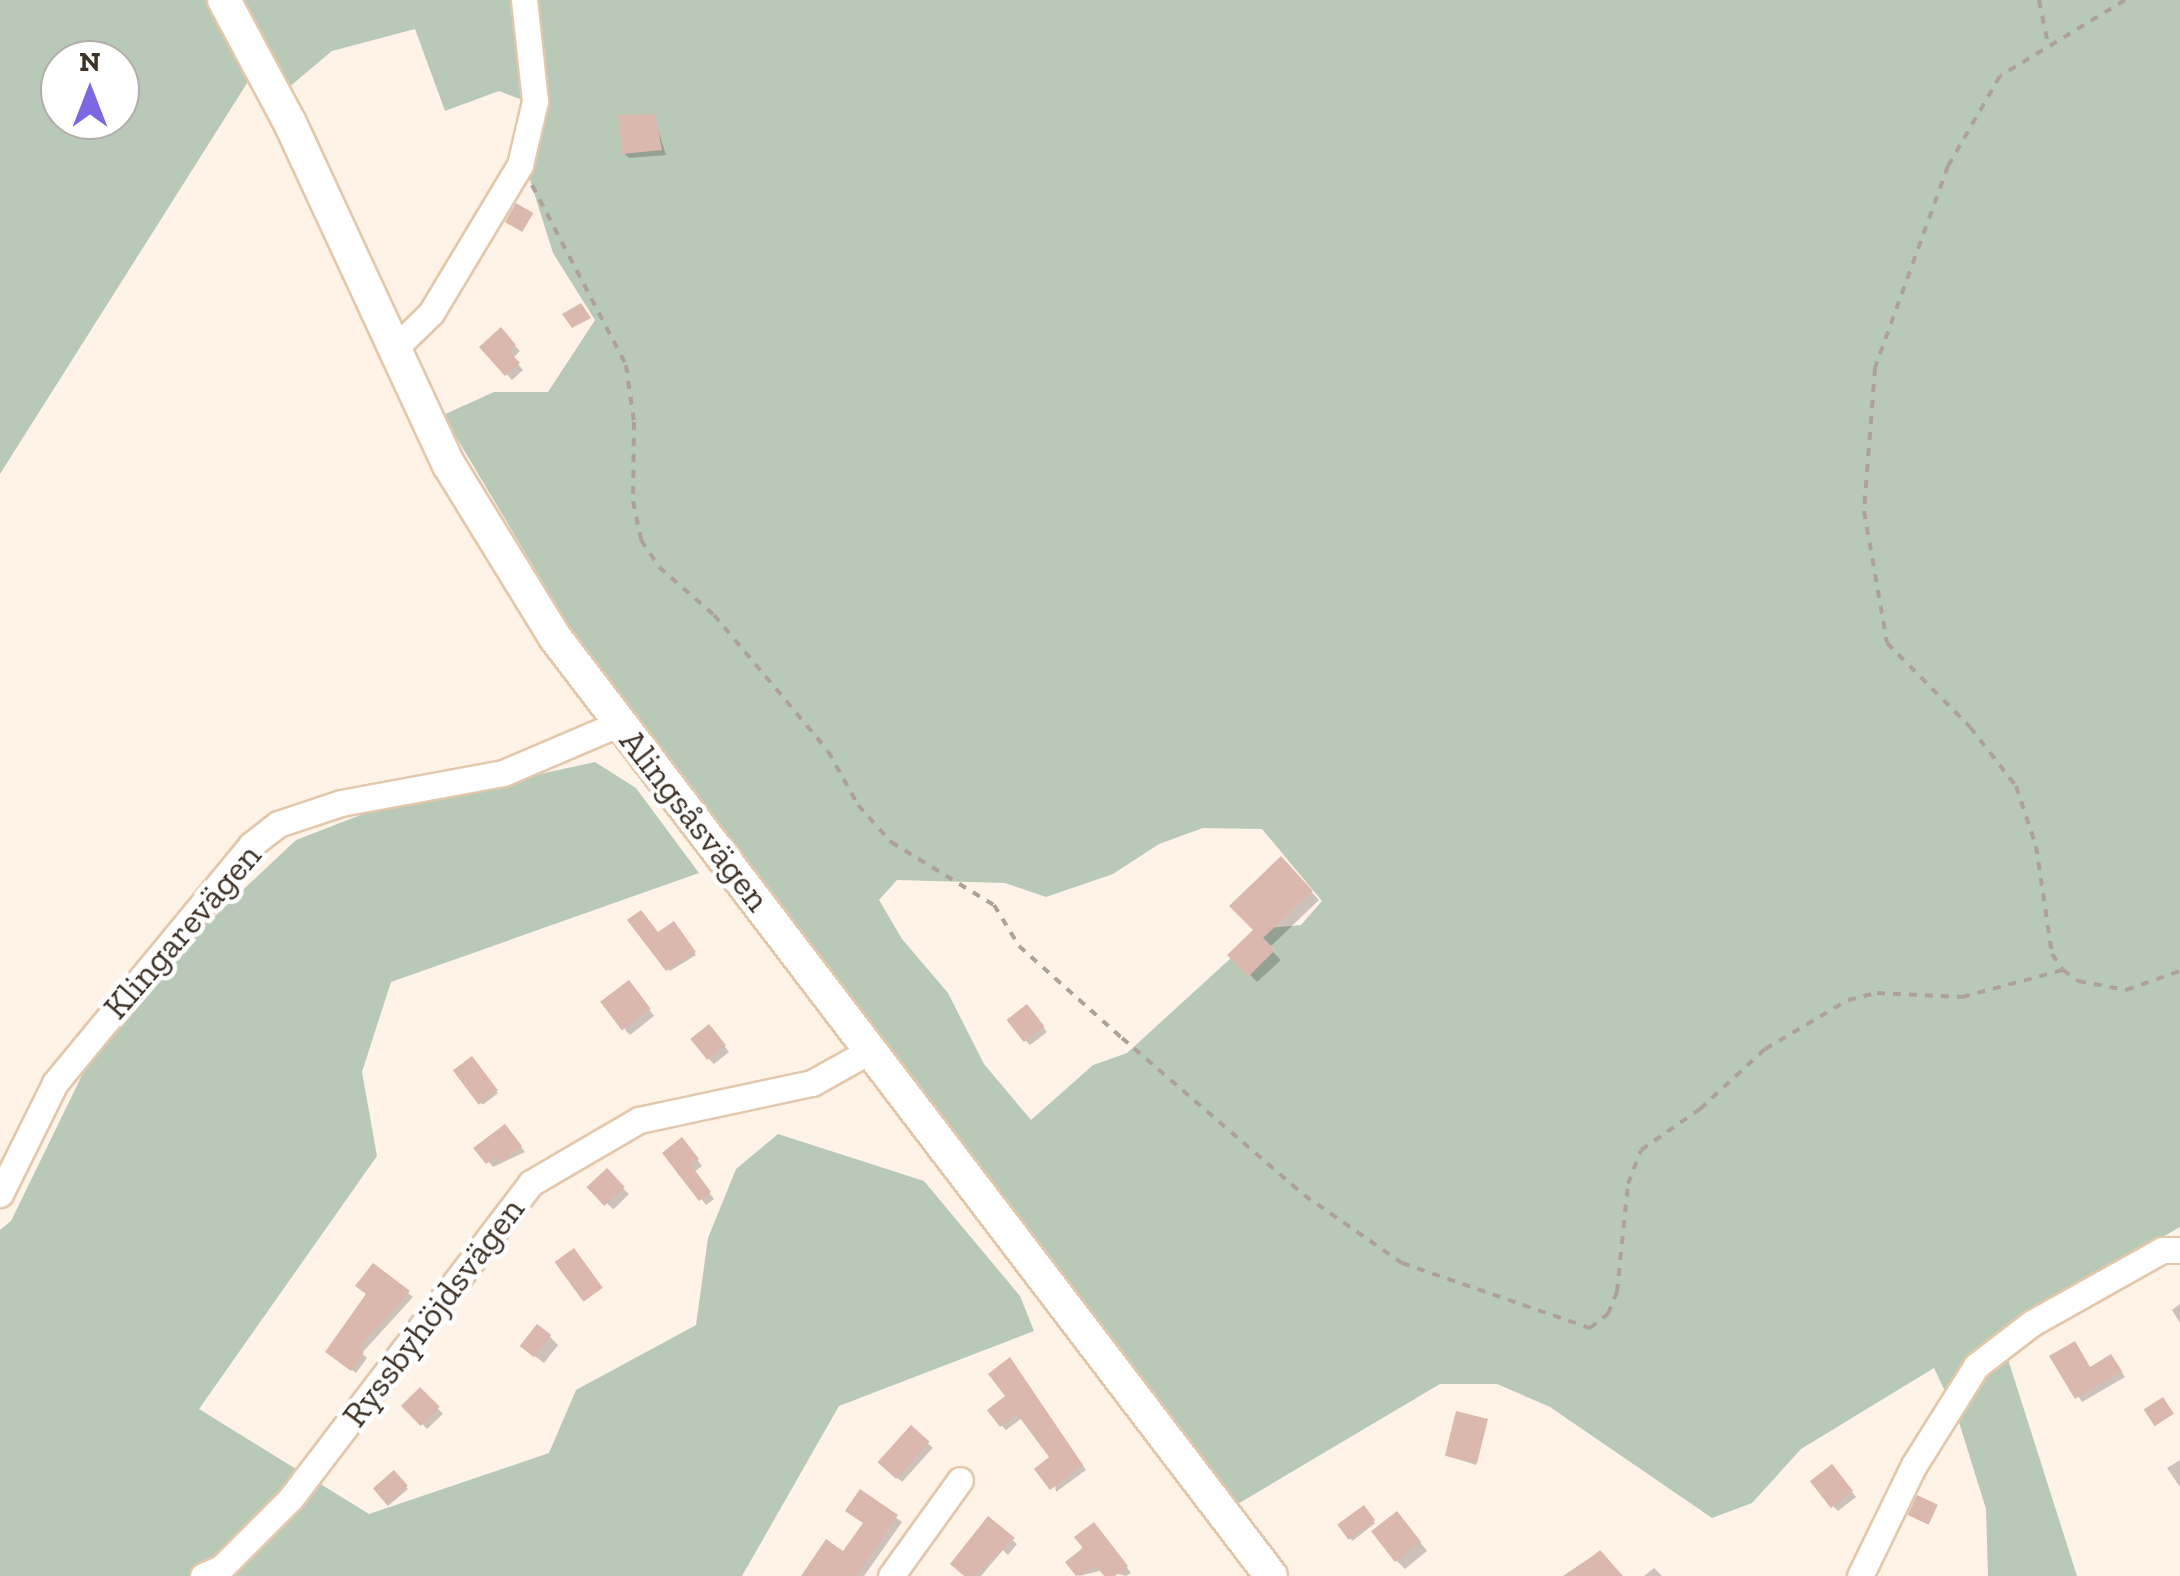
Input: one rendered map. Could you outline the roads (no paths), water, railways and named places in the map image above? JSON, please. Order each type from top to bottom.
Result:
[{"type":"main road","name":"Alingsåsvägen","points":[[224,0],[474,509],[554,636],[1271,1576]]},
{"type":"street","points":[[395,348],[431,313],[520,165],[535,102],[524,0]]},
{"type":"street","name":"Klingarevägen","points":[[0,1194],[55,1083],[251,845],[278,824],[341,803],[503,773],[620,723]]},
{"type":"street","name":"Ryssbyhöjdsvägen","points":[[203,1576],[222,1568],[291,1498],[531,1183],[639,1120],[812,1083],[870,1050]]},
{"type":"street","points":[[1860,1576],[1914,1465],[1976,1366],[2032,1323],[2162,1250],[2180,1250]]},
{"type":"street","points":[[891,1576],[960,1480]]}]
